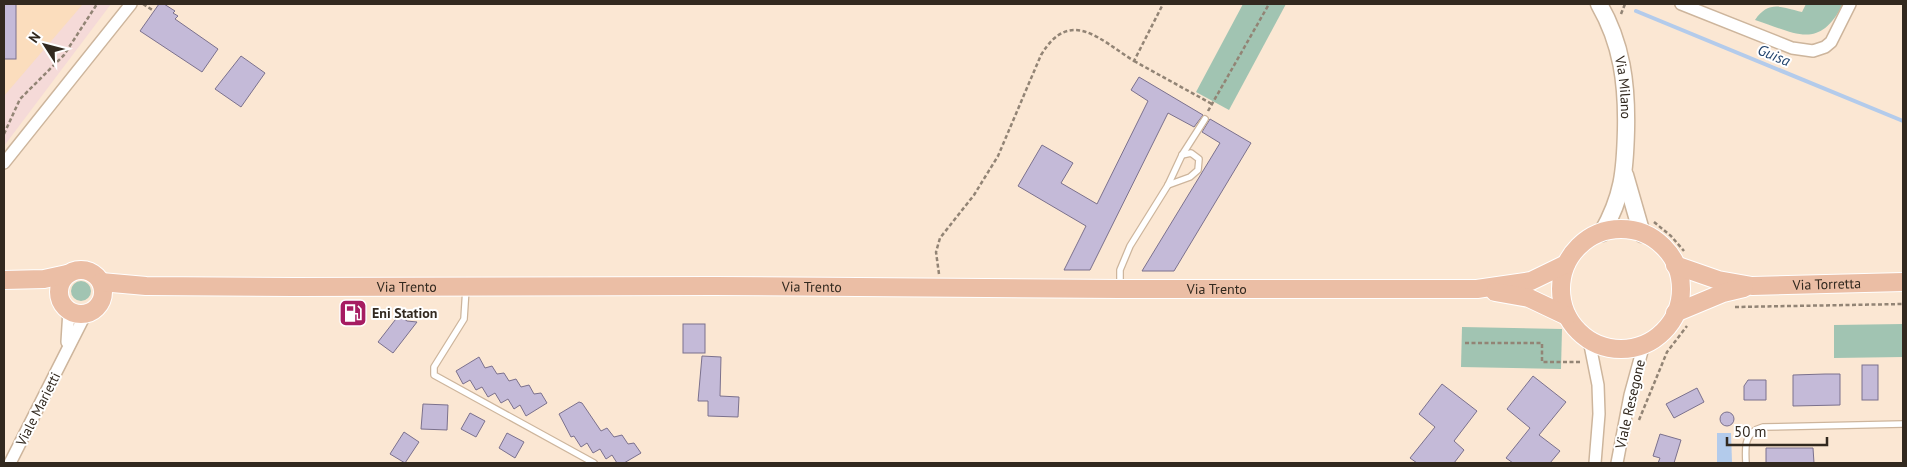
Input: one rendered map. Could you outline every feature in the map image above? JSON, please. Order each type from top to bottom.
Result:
[{"type":"main road","points":[[1511,289],[1566,264],[1581,245],[1602,233],[1622,229],[1642,234],[1681,260],[1682,318],[1644,344],[1616,349],[1589,340],[1578,331],[1568,316],[1561,289],[1566,264]]},
{"type":"main road","name":"Via Torretta","points":[[1681,260],[1718,280],[1752,286],[1903,282]]},
{"type":"main road","points":[[4,280],[44,279],[86,270],[97,276],[102,289],[97,307],[72,308],[45,292],[4,289]]},
{"type":"main road","points":[[67,274],[60,286],[72,308]]},
{"type":"main road","name":"Via Trento","points":[[102,289],[146,286],[466,286],[1511,289]]},
{"type":"main road","name":"Via Torretta","points":[[1682,318],[1723,293],[1752,286]]},
{"type":"main road","points":[[1511,289],[1568,316]]},
{"type":"street","points":[[4,163],[131,4]]},
{"type":"street","name":"Via Milano","points":[[1599,4],[1617,44],[1625,76],[1625,175]]},
{"type":"street","points":[[1681,4],[1792,48],[1805,51],[1819,50],[1831,42],[1850,4]]},
{"type":"street","points":[[1602,233],[1614,210],[1625,175]]},
{"type":"street","points":[[1625,175],[1642,234]]},
{"type":"street","name":"Viale Marietti","points":[[66,354],[72,308]]},
{"type":"street","name":"Viale Marietti","points":[[10,463],[66,354],[72,308]]},
{"type":"street","name":"Viale Resegone","points":[[1589,340],[1598,385],[1599,414],[1595,463]]},
{"type":"street","name":"Viale Resegone","points":[[1617,463],[1630,395],[1644,344]]},
{"type":"lane","points":[[1120,289],[1120,270],[1126,254],[1168,185],[1182,155],[1204,119]]},
{"type":"lane","points":[[1168,185],[1190,177],[1198,170],[1200,159],[1191,153],[1182,155]]},
{"type":"lane","points":[[466,286],[464,319],[434,367],[434,375],[594,463]]},
{"type":"lane","points":[[1746,463],[1745,444],[1749,435],[1755,429],[1763,427],[1903,424]]},
{"type":"path","points":[[4,134],[20,99],[64,55],[97,4]]},
{"type":"path","points":[[143,4],[154,12]]},
{"type":"path","points":[[1134,61],[1163,4]]},
{"type":"path","points":[[1204,119],[1269,4]]},
{"type":"path","points":[[1622,20],[1621,14],[1625,4]]},
{"type":"path","points":[[941,288],[936,252],[940,238],[974,195],[998,156],[1041,55],[1049,42],[1061,33],[1074,29],[1088,32],[1134,61],[1212,104]]},
{"type":"path","points":[[1650,217],[1681,260]]},
{"type":"path","points":[[1729,307],[1903,304]]},
{"type":"path","points":[[1638,421],[1667,352],[1677,337],[1682,318]]},
{"type":"path","points":[[1465,343],[1542,343],[1542,362],[1583,362]]},
{"type":"shaded area","points":[[4,4],[111,4],[4,146]]},
{"type":"shaded area","points":[[4,4],[83,4],[4,96]]},
{"type":"green space","points":[[1243,4],[1286,4],[1229,110],[1196,92]]},
{"type":"green space","points":[[1806,4],[1843,4],[1834,19],[1825,28],[1815,33],[1795,33],[1755,20],[1770,7],[1782,7],[1802,12]]},
{"type":"green space","points":[[77,281],[85,281],[91,287],[91,295],[85,301],[77,301],[71,295],[71,287]]},
{"type":"green space","points":[[1903,324],[1903,357],[1834,358],[1834,325]]},
{"type":"green space","points":[[1462,327],[1562,329],[1561,369],[1461,367]]},
{"type":"water","points":[[1717,433],[1731,433],[1732,462],[1717,462]]},
{"type":"building","points":[[4,4],[16,4],[16,59],[4,59]]},
{"type":"building","points":[[159,4],[164,4],[175,11],[173,13],[178,16],[175,19],[218,49],[202,72],[140,31]]},
{"type":"building","points":[[241,56],[265,73],[241,107],[215,89]]},
{"type":"building","points":[[1139,77],[1203,115],[1194,127],[1168,113],[1090,270],[1064,270],[1086,226],[1018,186],[1042,145],[1073,163],[1061,183],[1097,204],[1148,101],[1131,90]]},
{"type":"building","points":[[1210,119],[1251,143],[1174,271],[1142,271],[1220,143],[1202,132]]},
{"type":"building","points":[[399,315],[407,321],[417,322],[393,353],[378,342]]},
{"type":"building","points":[[683,324],[705,324],[705,353],[683,353]]},
{"type":"building","points":[[702,356],[721,357],[720,396],[739,397],[738,417],[708,416],[708,401],[698,401]]},
{"type":"building","points":[[479,357],[485,368],[492,366],[497,374],[504,373],[509,381],[516,379],[521,387],[529,385],[534,394],[541,393],[547,403],[526,416],[520,405],[514,409],[508,399],[501,403],[495,393],[488,397],[482,387],[476,390],[470,380],[463,384],[456,371]]},
{"type":"building","points":[[1862,365],[1878,365],[1878,400],[1862,400]]},
{"type":"building","points":[[1840,374],[1840,405],[1793,406],[1793,375]]},
{"type":"building","points":[[1533,376],[1566,402],[1539,435],[1560,451],[1550,463],[1513,463],[1506,458],[1530,428],[1507,409]]},
{"type":"building","points":[[1748,380],[1766,380],[1766,400],[1744,400],[1744,386]]},
{"type":"building","points":[[1442,384],[1477,411],[1454,441],[1464,450],[1454,463],[1417,463],[1410,458],[1435,427],[1419,414]]},
{"type":"building","points":[[1697,388],[1704,402],[1674,418],[1666,404]]},
{"type":"building","points":[[579,402],[582,403],[601,431],[607,428],[614,437],[622,435],[628,444],[634,443],[641,453],[624,463],[617,463],[612,455],[606,459],[600,449],[593,453],[587,443],[581,447],[574,436],[571,437],[559,414]]},
{"type":"building","points":[[423,404],[448,405],[447,430],[421,429]]},
{"type":"building","points":[[1724,412],[1730,412],[1734,419],[1730,426],[1724,426],[1720,422],[1720,416]]},
{"type":"building","points":[[470,413],[485,421],[476,437],[461,429]]},
{"type":"building","points":[[404,432],[419,442],[405,463],[390,454]]},
{"type":"building","points":[[507,433],[524,442],[515,458],[499,448]]},
{"type":"building","points":[[1660,434],[1681,440],[1674,463],[1658,463],[1660,458],[1653,456]]},
{"type":"building","points":[[1766,448],[1813,448],[1814,463],[1766,463]]},
{"type":"waterway","name":"Guisa","points":[[1636,11],[1903,121]]},
{"type":"place","name":"Eni Station","points":[[353,313]]}]
